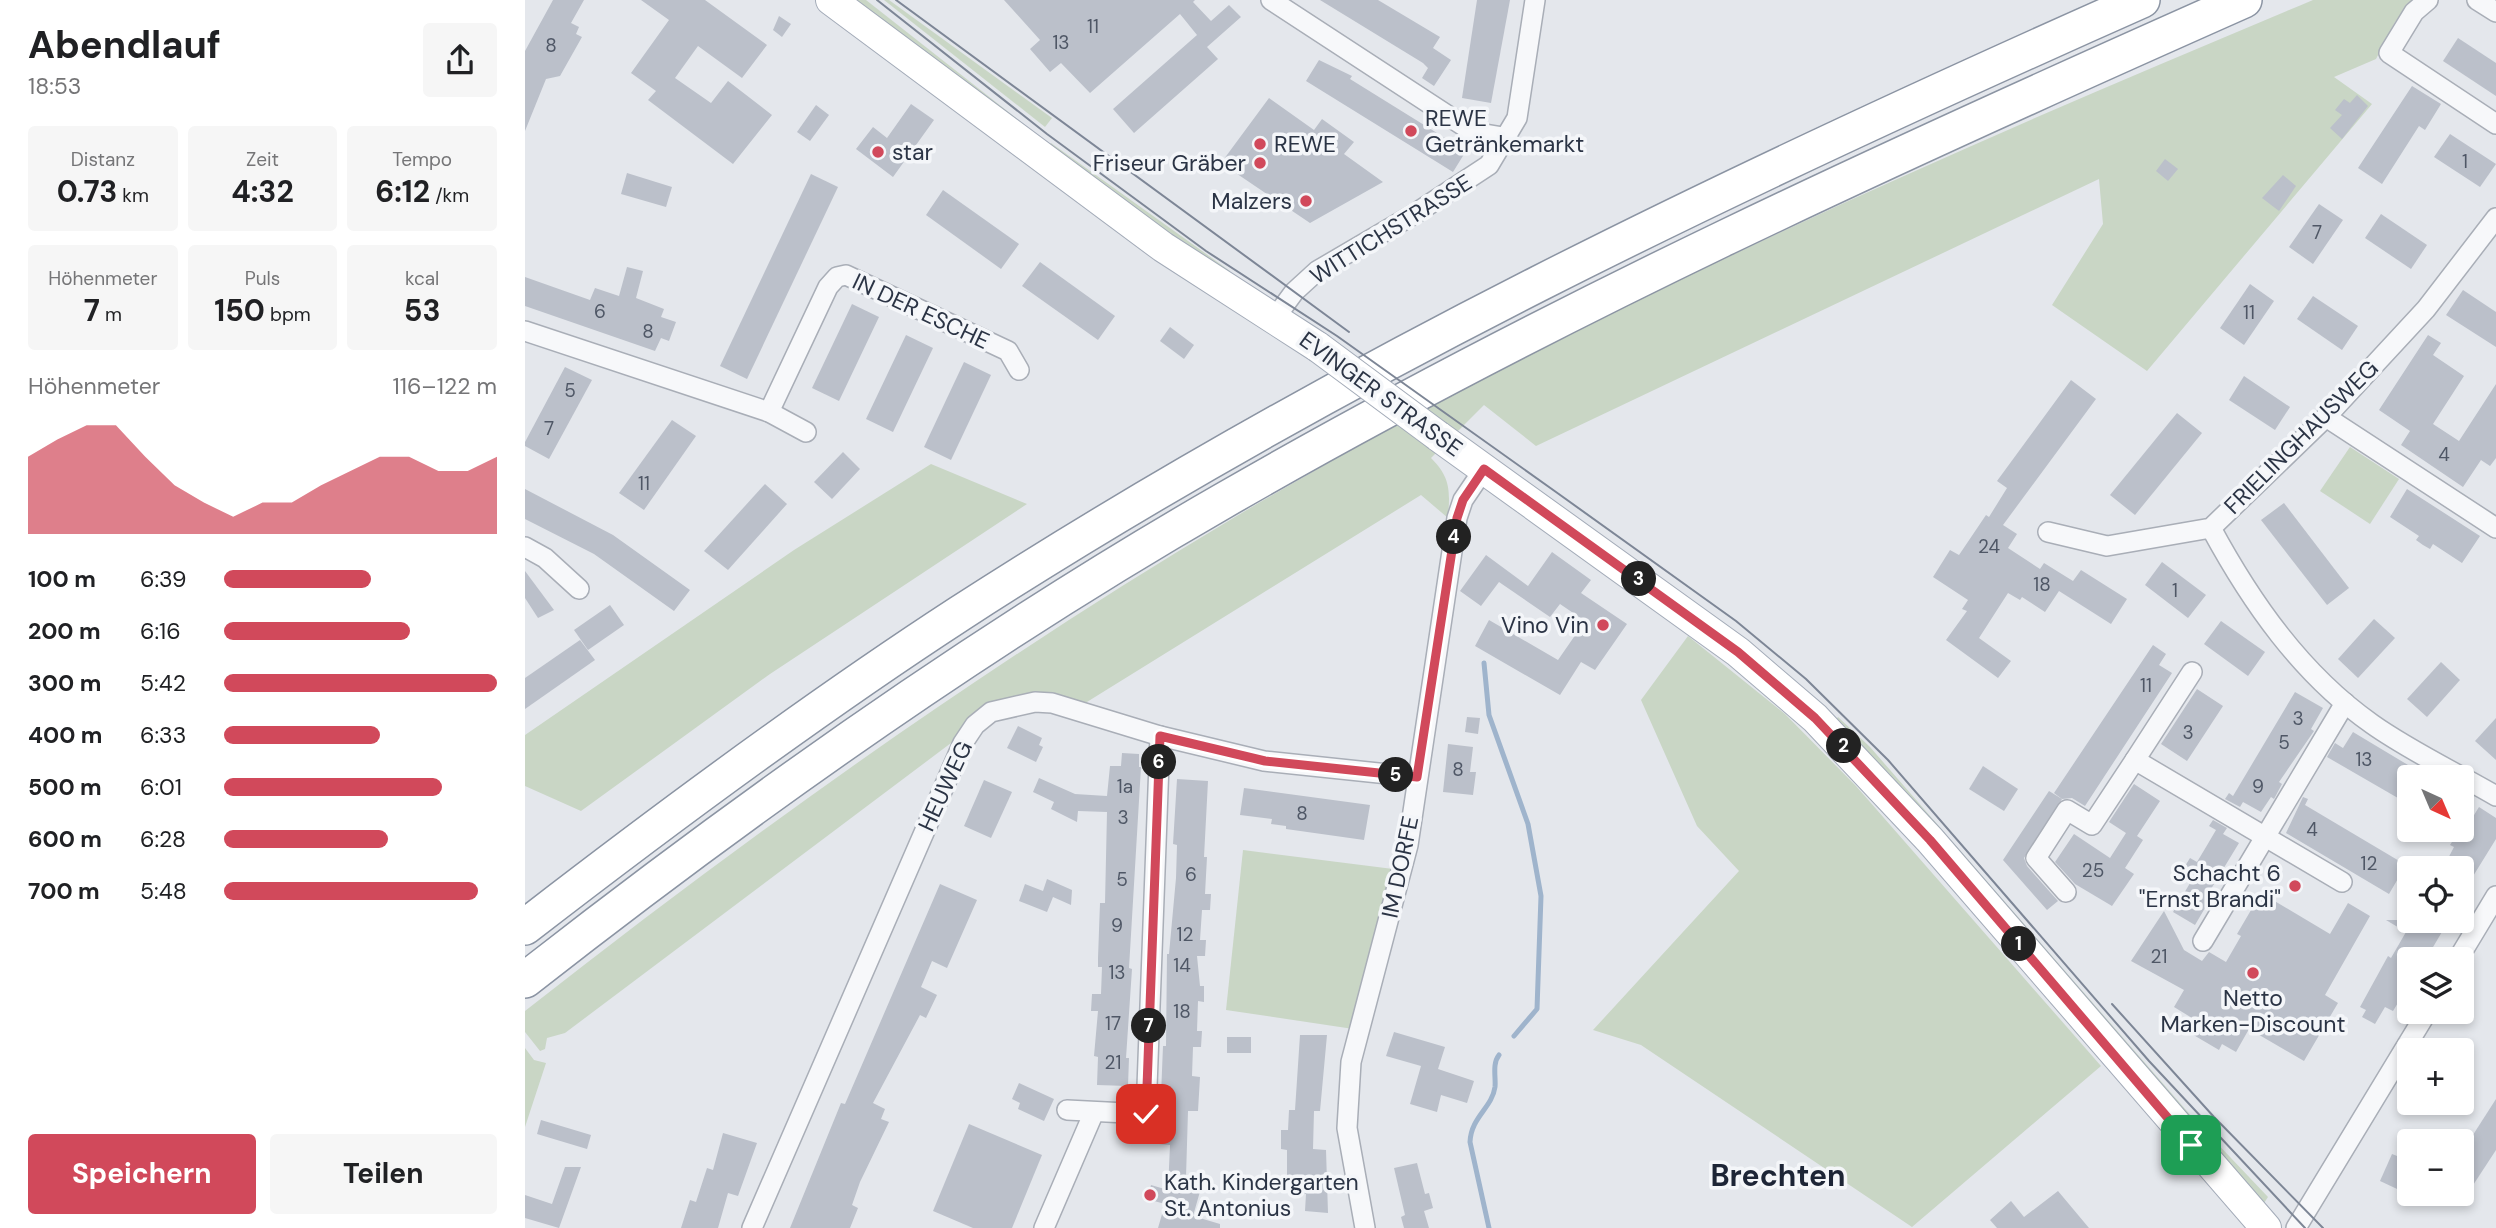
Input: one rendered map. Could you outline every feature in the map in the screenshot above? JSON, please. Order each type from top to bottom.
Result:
[{"type":"highway","points":[[525,927],[638,839],[787,732],[959,615],[1125,512],[1296,413],[1637,233],[1985,69],[2142,0]]},
{"type":"highway","points":[[525,980],[627,900],[787,783],[1072,592],[1220,502],[1384,410],[1642,277],[1936,137],[2243,0]]},
{"type":"main road","name":"EVINGER STRASSE","points":[[831,0],[1163,247],[1318,346],[1738,652],[1793,697],[1843,745],[1930,840],[2266,1228]]},
{"type":"street","points":[[1271,0],[1473,132],[1503,137]]},
{"type":"street","name":"WITTICHSTRASSE","points":[[1275,318],[1294,292],[1317,271],[1489,165],[1503,137],[1517,118],[1535,0]]},
{"type":"street","points":[[2428,0],[2414,12],[2389,53],[2496,124]]},
{"type":"street","points":[[2477,0],[2496,12]]},
{"type":"street","name":"FRIELINGHAUSWEG","points":[[2048,532],[2107,546],[2211,528],[2326,417],[2438,296],[2496,218]]},
{"type":"street","name":"IN DER ESCHE","points":[[769,412],[828,287],[837,277],[846,275],[1008,351],[1019,370]]},
{"type":"street","points":[[525,331],[769,412],[806,432]]},
{"type":"street","points":[[2326,417],[2496,528]]},
{"type":"street","name":"IM DORFE","points":[[1365,1228],[1347,1128],[1351,1062],[1408,845],[1457,518],[1463,500],[1484,469]]},
{"type":"street","points":[[2211,528],[2262,613],[2345,702],[2373,724],[2496,796]]},
{"type":"street","points":[[525,547],[545,558],[579,589]]},
{"type":"street","points":[[2066,892],[2036,858],[2067,810],[2092,825],[2192,672]]},
{"type":"street","name":"HEUWEG","points":[[752,1228],[937,802],[975,725],[991,712],[1035,702],[1052,703],[1160,736],[1265,761],[1417,777]]},
{"type":"street","points":[[2203,941],[2345,702]]},
{"type":"street","points":[[1067,1110],[1146,1114],[1160,736]]},
{"type":"street","points":[[2135,760],[2342,882]]},
{"type":"street","points":[[2465,947],[2496,896]]},
{"type":"street","points":[[2296,1228],[2420,1024]]},
{"type":"street","points":[[1044,1228],[1094,1112]]},
{"type":"green space","points":[[851,0],[866,0],[1039,136],[1037,139]]},
{"type":"green space","points":[[884,0],[889,0],[1052,118],[1045,127]]},
{"type":"green space","points":[[2313,0],[2412,0],[2395,22],[2376,59],[2334,77],[2372,104],[2147,371],[2052,305],[2103,224],[2099,179],[1536,446],[1484,405],[1431,458],[1438,465],[1448,485],[1448,518],[1421,495],[1074,710],[1052,703],[975,725],[565,1033],[547,1038],[545,1049],[540,1051],[525,1032],[525,1011],[695,880],[958,693],[1138,576],[1230,520],[1360,445],[1492,374],[1762,241],[2036,117]]},
{"type":"green space","points":[[1051,143],[1230,271],[1227,275],[1048,148]]},
{"type":"green space","points":[[2350,447],[2399,479],[2370,524],[2320,491]]},
{"type":"green space","points":[[931,464],[1027,504],[770,674],[581,811],[525,786],[525,735],[794,550]]},
{"type":"green space","points":[[1688,636],[1785,714],[1856,786],[2101,1066],[1912,1227],[1641,1045],[1593,1030],[1739,871],[1697,826],[1641,700]]},
{"type":"green space","points":[[1838,717],[1870,747],[2193,1118],[2268,1197],[2264,1203],[1835,721]]},
{"type":"green space","points":[[1243,850],[1401,870],[1360,1030],[1226,1010]]},
{"type":"green space","points":[[525,1048],[534,1060],[546,1063],[525,1127]]},
{"type":"building","points":[[553,0],[584,0],[571,23],[579,27],[576,34],[582,37],[560,76],[546,79],[525,131],[525,51]]},
{"type":"building","points":[[641,0],[705,0],[767,45],[742,78],[698,46],[675,78],[711,103],[728,81],[772,115],[733,164],[648,100],[656,91],[631,73],[669,20]]},
{"type":"building","points":[[1004,0],[1195,0],[1193,2],[1211,21],[1229,5],[1241,17],[1207,47],[1218,59],[1134,133],[1113,109],[1197,35],[1180,14],[1090,93],[1061,63],[1050,72],[1030,49],[1040,40]]},
{"type":"building","points":[[1320,0],[1378,0],[1440,37],[1433,48],[1451,60],[1434,86],[1422,78],[1428,68],[1423,63]]},
{"type":"building","points":[[1477,0],[1510,0],[1491,103],[1462,98]]},
{"type":"building","points":[[779,16],[791,24],[782,37],[773,30]]},
{"type":"building","points":[[2458,38],[2496,63],[2496,96],[2443,61]]},
{"type":"building","name":"REWE Getränkemarkt","points":[[1319,60],[1352,76],[1350,79],[1466,151],[1453,172],[1306,81]]},
{"type":"building","points":[[2412,86],[2441,104],[2425,130],[2419,126],[2382,184],[2358,168]]},
{"type":"building","points":[[2357,95],[2368,106],[2342,139],[2330,128],[2342,115],[2335,110],[2344,99],[2350,103]]},
{"type":"building","points":[[1269,98],[1314,130],[1322,119],[1354,142],[1344,154],[1383,182],[1310,223],[1221,163]]},
{"type":"building","points":[[911,104],[934,120],[893,177],[856,149],[873,127],[887,138]]},
{"type":"building","points":[[816,105],[829,115],[810,141],[797,132]]},
{"type":"building","points":[[2450,134],[2496,164],[2480,187],[2434,157]]},
{"type":"building","points":[[2165,159],[2178,169],[2168,181],[2156,171]]},
{"type":"building","points":[[627,173],[672,187],[666,207],[621,194]]},
{"type":"building","points":[[811,174],[838,187],[747,379],[720,366]]},
{"type":"building","points":[[2283,175],[2296,186],[2279,211],[2262,198]]},
{"type":"building","points":[[943,190],[1019,244],[1001,269],[926,215]]},
{"type":"building","points":[[2319,204],[2343,220],[2313,264],[2289,247]]},
{"type":"building","points":[[2381,214],[2427,245],[2411,269],[2365,238]]},
{"type":"building","points":[[1040,262],[1115,316],[1098,340],[1022,286]]},
{"type":"building","points":[[627,267],[643,271],[636,298],[664,309],[661,317],[676,322],[669,341],[661,338],[655,351],[525,306],[525,277],[590,300],[595,288],[619,296]]},
{"type":"building","points":[[2250,284],[2274,301],[2244,345],[2220,328]]},
{"type":"building","points":[[2463,290],[2496,312],[2496,347],[2446,315]]},
{"type":"building","points":[[2313,296],[2358,326],[2342,350],[2297,319]]},
{"type":"building","points":[[852,304],[879,317],[839,401],[812,388]]},
{"type":"building","points":[[1170,327],[1194,345],[1184,359],[1160,341]]},
{"type":"building","points":[[906,335],[933,348],[893,432],[866,419]]},
{"type":"building","points":[[2428,335],[2441,343],[2433,355],[2464,376],[2433,424],[2459,441],[2496,384],[2496,458],[2490,466],[2481,460],[2463,487],[2401,445],[2410,431],[2379,410]]},
{"type":"building","points":[[964,362],[991,375],[951,460],[924,447]]},
{"type":"building","points":[[565,367],[592,380],[549,459],[525,446],[525,442]]},
{"type":"building","points":[[2244,376],[2290,407],[2275,430],[2229,400]]},
{"type":"building","points":[[2071,380],[2096,399],[2003,525],[2017,534],[2008,548],[2040,569],[2044,563],[2073,581],[2081,570],[2127,599],[2111,624],[2059,591],[2045,612],[2022,597],[2020,600],[2008,593],[1979,638],[2011,661],[1998,678],[1946,640],[1967,611],[1962,609],[1968,600],[1933,577],[1950,550],[1959,555],[1986,515],[1989,517],[2007,488],[1997,481]]},
{"type":"building","points":[[2177,413],[2202,433],[2135,515],[2110,495]]},
{"type":"building","points":[[672,420],[696,436],[644,510],[619,493]]},
{"type":"building","points":[[843,452],[860,469],[832,499],[814,482]]},
{"type":"building","points":[[765,484],[787,504],[728,570],[704,551]]},
{"type":"building","points":[[525,489],[613,535],[690,590],[674,611],[594,554],[525,519]]},
{"type":"building","points":[[2407,489],[2480,536],[2462,563],[2433,544],[2430,549],[2423,545],[2416,540],[2419,536],[2390,517]]},
{"type":"building","points":[[2284,503],[2349,588],[2327,605],[2261,520]]},
{"type":"building","points":[[1552,552],[1591,580],[1581,593],[1627,624],[1595,670],[1581,662],[1560,695],[1475,646],[1489,620],[1558,660],[1585,621],[1560,604],[1550,617],[1499,582],[1481,606],[1460,591],[1486,555],[1528,586]]},
{"type":"building","points":[[2162,562],[2206,595],[2188,618],[2145,585]]},
{"type":"building","points":[[525,571],[554,610],[538,618],[525,598]]},
{"type":"building","points":[[610,605],[624,625],[588,650],[574,630]]},
{"type":"building","points":[[2374,619],[2395,638],[2358,678],[2338,659]]},
{"type":"building","points":[[2221,621],[2265,652],[2248,676],[2204,644]]},
{"type":"building","points":[[580,640],[595,660],[525,709],[525,678]]},
{"type":"building","points":[[2153,645],[2166,654],[2159,665],[2172,673],[2085,806],[2072,798],[2062,799],[2054,793]]},
{"type":"building","points":[[2441,662],[2460,680],[2427,717],[2407,699]]},
{"type":"building","points":[[2197,689],[2223,706],[2187,761],[2161,744]]},
{"type":"building","points":[[2295,692],[2323,708],[2311,729],[2314,731],[2279,782],[2282,784],[2274,799],[2271,797],[2261,812],[2243,802],[2240,807],[2225,799],[2229,793],[2233,796]]},
{"type":"building","points":[[1467,717],[1480,718],[1478,734],[1465,732]]},
{"type":"building","points":[[2496,718],[2496,760],[2475,741]]},
{"type":"building","points":[[1018,726],[1042,738],[1039,745],[1043,747],[1036,762],[1007,748]]},
{"type":"building","points":[[2353,732],[2408,765],[2397,765],[2397,797],[2327,757],[2335,743],[2343,748]]},
{"type":"building","points":[[1448,744],[1473,747],[1470,772],[1476,772],[1473,795],[1443,792]]},
{"type":"building","points":[[1122,753],[1139,754],[1141,767],[1129,968],[1132,969],[1126,1058],[1129,1058],[1128,1086],[1097,1085],[1098,1057],[1094,1056],[1098,1011],[1091,1011],[1092,994],[1101,994],[1102,967],[1098,967],[1098,958],[1100,903],[1105,903],[1107,812],[1078,811],[1077,822],[1051,809],[1054,802],[1033,792],[1039,778],[1075,794],[1107,796],[1110,766],[1121,766]]},
{"type":"building","points":[[1983,766],[2018,789],[2004,811],[1969,789]]},
{"type":"building","points":[[1177,779],[1208,781],[1204,857],[1207,857],[1205,894],[1211,894],[1210,910],[1202,910],[1200,940],[1206,940],[1205,956],[1197,956],[1200,986],[1204,986],[1204,1002],[1198,1001],[1197,1031],[1202,1031],[1201,1047],[1193,1047],[1192,1076],[1200,1077],[1198,1111],[1188,1111],[1186,1177],[1203,1181],[1193,1216],[1220,1224],[1220,1228],[1158,1228],[1165,1204],[1147,1199],[1151,1185],[1168,1190],[1170,1145],[1159,1144],[1163,1046],[1166,1046],[1167,954],[1176,878],[1177,845],[1173,844]]},
{"type":"building","points":[[984,780],[1012,792],[991,838],[964,826]]},
{"type":"building","points":[[2134,784],[2160,801],[2137,836],[2143,840],[2125,868],[2134,874],[2112,906],[2075,884],[2055,862],[2074,834],[2110,858],[2126,833],[2109,822]]},
{"type":"building","points":[[1244,788],[1370,805],[1364,840],[1286,829],[1286,826],[1271,824],[1272,819],[1240,815]]},
{"type":"building","points":[[2049,791],[2062,799],[2024,858],[2027,866],[2058,901],[2047,910],[2003,860]]},
{"type":"building","points":[[2303,797],[2308,799],[2305,805],[2397,860],[2397,880],[2389,894],[2286,833]]},
{"type":"building","points":[[2479,807],[2496,818],[2496,839],[2474,875],[2474,856],[2449,856],[2454,847],[2450,845],[2452,842],[2475,842],[2475,814]]},
{"type":"building","points":[[2213,820],[2227,828],[2223,834],[2239,843],[2211,889],[2215,891],[2195,925],[2173,912],[2193,878],[2182,871],[2190,858],[2197,862],[2216,830],[2209,826]]},
{"type":"building","points":[[1047,879],[1072,890],[1071,905],[1053,897],[1047,912],[1019,901],[1025,884],[1043,891]]},
{"type":"building","points":[[940,884],[977,900],[947,968],[932,961],[921,987],[937,995],[926,1018],[920,1015],[873,1103],[885,1109],[881,1119],[889,1122],[860,1182],[852,1205],[858,1208],[850,1228],[790,1228],[841,1103],[845,1104]]},
{"type":"building","points":[[2261,893],[2330,934],[2348,903],[2370,916],[2325,995],[2338,1003],[2304,1061],[2249,1029],[2236,1052],[2222,1044],[2219,1050],[2185,1030],[2192,1018],[2174,1007],[2184,990],[2131,961],[2164,911],[2184,950],[2202,961],[2209,952],[2226,962],[2241,936],[2237,934]]},
{"type":"building","points":[[2386,920],[2397,920],[2397,927]]},
{"type":"building","points":[[2405,933],[2441,933],[2433,947],[2397,947]]},
{"type":"building","points":[[2397,948],[2397,1004],[2393,1011],[2385,1007],[2375,1024],[2362,1017],[2366,1010],[2360,1007],[2388,956],[2391,958]]},
{"type":"building","points":[[1394,1032],[1445,1047],[1438,1069],[1474,1081],[1467,1103],[1441,1095],[1437,1112],[1410,1104],[1421,1066],[1386,1056]]},
{"type":"building","points":[[1300,1035],[1327,1035],[1320,1111],[1314,1111],[1313,1149],[1326,1150],[1328,1213],[1305,1211],[1306,1194],[1302,1193],[1301,1181],[1287,1181],[1287,1150],[1281,1149],[1281,1130],[1288,1130],[1289,1110],[1295,1110]]},
{"type":"building","points":[[1227,1037],[1251,1037],[1251,1053],[1227,1053]]},
{"type":"building","points":[[1019,1083],[1054,1099],[1044,1121],[1018,1109],[1020,1103],[1012,1099]]},
{"type":"building","points":[[2496,1099],[2496,1150],[2474,1184],[2474,1133]]},
{"type":"building","points":[[541,1120],[591,1135],[587,1149],[537,1134]]},
{"type":"building","points":[[969,1124],[1042,1155],[1012,1228],[973,1228],[933,1211]]},
{"type":"building","points":[[723,1133],[757,1143],[738,1196],[728,1193],[718,1228],[681,1228],[690,1200],[696,1202],[707,1168],[713,1170]]},
{"type":"building","points":[[2392,1154],[2397,1156],[2397,1189],[2380,1181]]},
{"type":"building","points":[[1417,1163],[1425,1194],[1429,1193],[1433,1208],[1424,1211],[1429,1228],[1404,1228],[1401,1217],[1405,1215],[1394,1168]]},
{"type":"building","points":[[565,1167],[581,1167],[559,1228],[525,1218],[525,1195],[552,1204]]},
{"type":"building","points":[[2058,1191],[2089,1228],[1997,1228],[1990,1220],[2011,1201],[2024,1217]]},
{"type":"waterway","points":[[1484,663],[1489,715],[1528,824],[1541,896],[1537,1009],[1514,1036]]},
{"type":"waterway","points":[[1489,1228],[1470,1142],[1474,1126],[1493,1094],[1495,1066],[1499,1055]]},
{"type":"tram line","points":[[877,0],[1047,134],[1206,251],[1337,336],[1556,492],[1736,621],[1806,679],[1888,760],[2149,1061],[2305,1228]]},
{"type":"tram line","points":[[896,0],[1349,332]]},
{"type":"tram line","points":[[2112,1004],[2214,1117],[2323,1228]]},
{"type":"place","name":"REWE Getränkemarkt","points":[[1411,131]]},
{"type":"place","name":"REWE","points":[[1260,144]]},
{"type":"place","name":"star","points":[[878,152]]},
{"type":"place","name":"Friseur Gräber","points":[[1260,163]]},
{"type":"place","name":"Malzers","points":[[1306,201]]},
{"type":"place","name":"Vino Vin","points":[[1603,625]]},
{"type":"place","name":"Schacht 6 \"Ernst Brandi\"","points":[[2295,886]]},
{"type":"place","name":"Netto Marken-Discount","points":[[2253,973]]},
{"type":"place","name":"Kath. Kindergarten St. Antonius","points":[[1150,1195]]},
{"type":"district","name":"Brechten","points":[[1778,1175]]},
{"type":"route","points":[[1146,1114],[1160,736],[1265,761],[1417,777],[1457,518],[1463,500],[1484,469],[1738,652],[1815,718],[1930,840],[2191,1145]]}]
